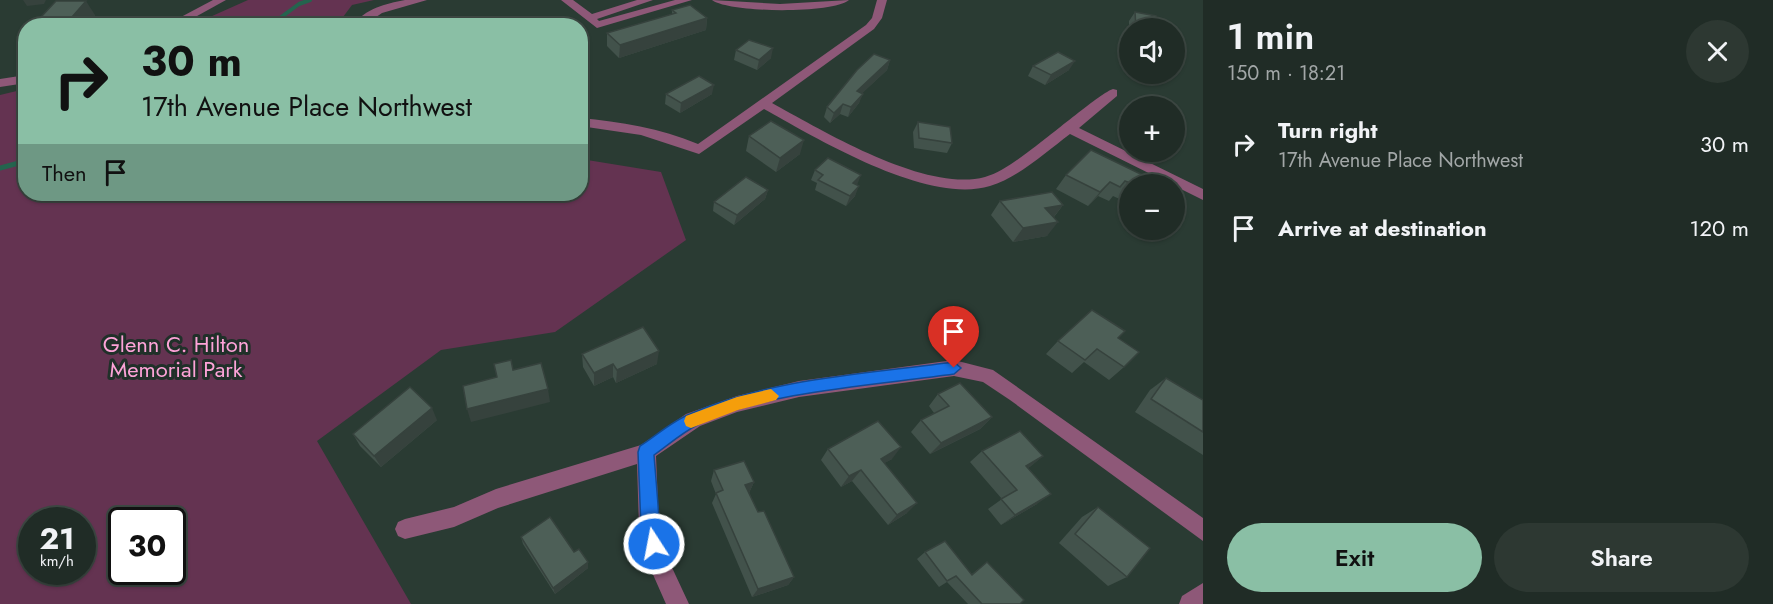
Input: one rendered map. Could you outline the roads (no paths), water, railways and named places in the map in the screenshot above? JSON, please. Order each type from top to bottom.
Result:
[{"type":"street","points":[[186,18],[221,0]]},
{"type":"street","points":[[363,18],[382,9],[422,0]]},
{"type":"street","points":[[566,0],[597,25],[687,0]]},
{"type":"street","points":[[590,18],[648,0]]},
{"type":"street","points":[[717,0],[786,7],[829,4],[844,0]]},
{"type":"street","points":[[588,123],[623,126],[657,134],[699,150],[870,27],[877,18],[882,0]]},
{"type":"street","points":[[0,83],[18,80]]},
{"type":"street","points":[[764,105],[891,168],[915,177],[944,183],[985,182],[998,178],[1069,128],[1113,93]]},
{"type":"street","points":[[1069,128],[1203,195]]},
{"type":"street","points":[[405,529],[454,517],[496,499],[646,452],[693,420],[737,404],[858,379],[929,370],[968,370],[987,375],[1016,394],[1203,531]]},
{"type":"street","points":[[646,452],[649,527],[658,561],[678,604]]},
{"type":"street","points":[[1190,604],[1203,594]]},
{"type":"waterway","points":[[280,18],[299,4],[310,0]]},
{"type":"waterway","points":[[0,168],[18,163]]},
{"type":"park label","name":"Glenn C. Hilton Memorial Park","points":[[176,356]]}]
